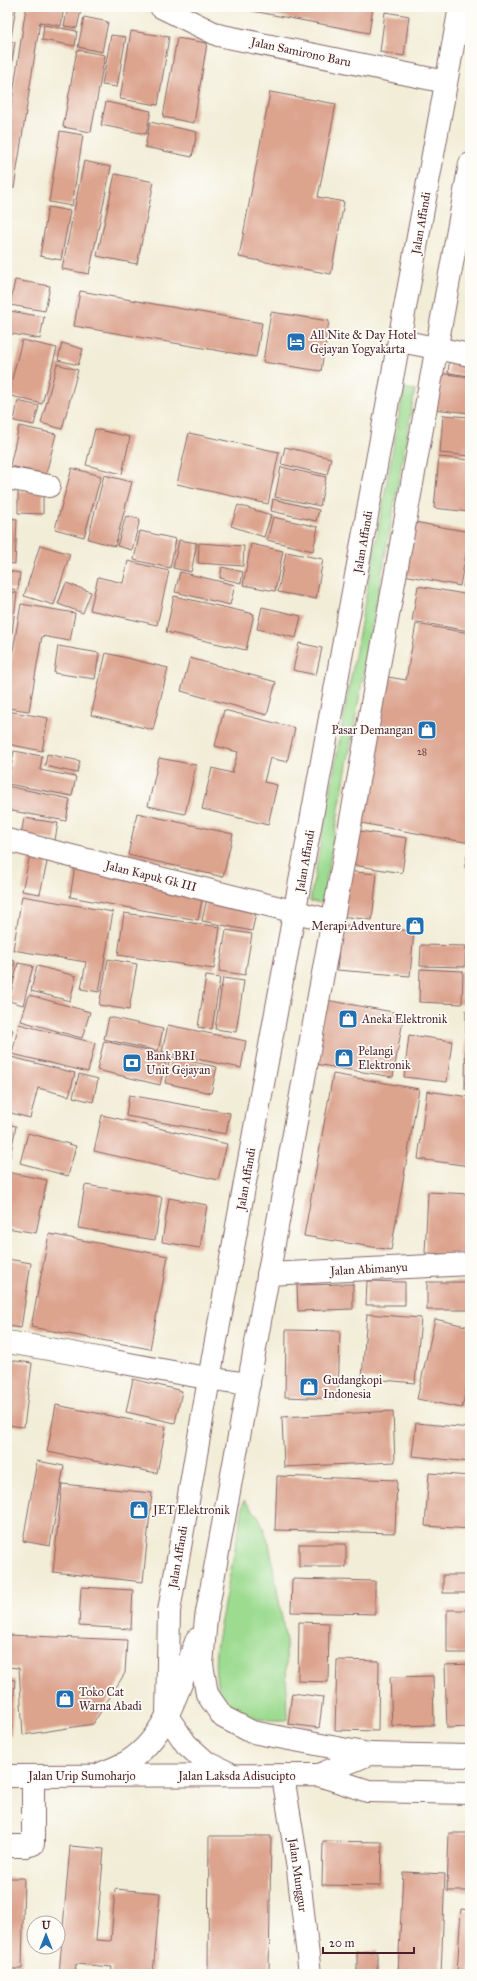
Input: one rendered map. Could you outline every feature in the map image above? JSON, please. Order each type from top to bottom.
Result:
[{"type":"main road","name":"Jalan Samirono Baru","points":[[161,7],[218,35],[446,82]]},
{"type":"main road","name":"Jalan Affandi","points":[[167,1716],[169,1611],[209,1379],[296,912],[460,7]]},
{"type":"main road","points":[[368,1754],[252,1732],[223,1717],[207,1694],[202,1664],[206,1618],[470,164]]},
{"type":"main road","points":[[400,341],[470,355]]},
{"type":"main road","points":[[7,478],[49,486]]},
{"type":"main road","name":"Jalan Kapuk Gk III","points":[[7,840],[333,921]]},
{"type":"main road","name":"Jalan Abimanyu","points":[[268,1274],[470,1264]]},
{"type":"main road","points":[[7,1342],[209,1379],[249,1384]]},
{"type":"main road","points":[[95,1776],[127,1762],[149,1742],[167,1716],[206,1618]]},
{"type":"main road","points":[[167,1716],[186,1744],[206,1762],[234,1776]]},
{"type":"main road","name":"Jalan Laksda Adisucipto","points":[[319,1775],[368,1754],[470,1756]]},
{"type":"main road","name":"Jalan Laksda Adisucipto","points":[[156,1776],[319,1775],[368,1791],[470,1792]]},
{"type":"main road","name":"Jalan Urip Sumoharjo","points":[[7,1776],[156,1776]]},
{"type":"main road","points":[[7,1846],[25,1846],[33,1844],[33,1776]]},
{"type":"main road","name":"Jalan Munggur","points":[[283,1776],[298,1869],[310,1974]]},
{"type":"green space","points":[[404,388],[415,390],[322,903],[310,901]]},
{"type":"green space","points":[[244,1500],[259,1517],[269,1543],[286,1641],[287,1720],[259,1719],[240,1714],[230,1707],[224,1699],[219,1691],[217,1681],[215,1658],[217,1640]]},
{"type":"building","points":[[7,7],[16,7],[11,38],[7,37]]},
{"type":"building","points":[[26,7],[64,7],[61,26],[40,22],[14,188],[7,187],[7,134]]},
{"type":"building","points":[[231,7],[373,7],[369,33]]},
{"type":"building","points":[[68,8],[81,10],[77,28],[64,26]]},
{"type":"building","points":[[385,12],[409,16],[404,56],[380,52]]},
{"type":"building","points":[[84,17],[108,22],[102,52],[78,47]]},
{"type":"building","points":[[44,25],[77,31],[75,46],[42,40]]},
{"type":"building","points":[[131,31],[169,37],[158,105],[120,99]]},
{"type":"building","points":[[111,35],[126,37],[117,87],[102,85]]},
{"type":"building","points":[[177,38],[207,43],[194,123],[163,117]]},
{"type":"building","points":[[7,41],[15,42],[8,87],[7,87]]},
{"type":"building","points":[[77,50],[105,55],[91,132],[63,127]]},
{"type":"building","points":[[270,92],[336,104],[318,197],[344,202],[331,274],[239,257]]},
{"type":"building","points":[[106,102],[151,111],[146,134],[101,125]]},
{"type":"building","points":[[150,122],[197,132],[192,157],[145,147]]},
{"type":"building","points":[[60,131],[83,135],[72,206],[49,202]]},
{"type":"building","points":[[84,161],[111,167],[89,274],[62,269]]},
{"type":"building","points":[[115,174],[154,182],[137,264],[97,256]]},
{"type":"building","points":[[48,207],[70,211],[61,260],[40,256]]},
{"type":"building","points":[[15,280],[50,286],[45,311],[10,305]]},
{"type":"building","points":[[80,291],[262,323],[256,357],[74,326]]},
{"type":"building","points":[[10,311],[44,317],[40,339],[7,333]]},
{"type":"building","name":"All Nite & Day Hotel Gejayan Yogyakarta","points":[[271,312],[329,321],[321,371],[263,362]]},
{"type":"building","points":[[22,340],[57,348],[42,404],[8,395]]},
{"type":"building","points":[[62,343],[83,349],[78,365],[58,360]]},
{"type":"building","points":[[450,356],[470,359],[470,376],[448,373]]},
{"type":"building","points":[[57,364],[78,370],[62,429],[41,423]]},
{"type":"building","points":[[437,373],[470,377],[470,413],[433,409]]},
{"type":"building","points":[[18,401],[39,406],[34,425],[14,421]]},
{"type":"building","points":[[443,415],[470,417],[470,456],[440,453]]},
{"type":"building","points":[[19,426],[56,434],[46,474],[10,466]]},
{"type":"building","points":[[95,429],[130,437],[122,474],[86,465]]},
{"type":"building","points":[[189,433],[279,452],[268,504],[177,484]]},
{"type":"building","points":[[285,447],[331,458],[327,475],[281,464]]},
{"type":"building","points":[[439,457],[470,460],[470,512],[434,508]]},
{"type":"building","points":[[281,467],[326,477],[320,506],[275,497]]},
{"type":"building","points":[[72,468],[101,476],[84,537],[55,529]]},
{"type":"building","points":[[104,475],[132,482],[115,546],[88,539]]},
{"type":"building","points":[[18,491],[43,491],[43,514],[18,513]]},
{"type":"building","points":[[273,499],[319,510],[316,521],[271,511]]},
{"type":"building","points":[[238,505],[271,515],[264,537],[231,526]]},
{"type":"building","points":[[126,516],[140,519],[132,550],[117,546]]},
{"type":"building","points":[[273,517],[318,527],[313,551],[267,540]]},
{"type":"building","points":[[7,518],[17,519],[15,564],[7,563]]},
{"type":"building","points":[[414,522],[470,532],[460,586],[404,575]]},
{"type":"building","points":[[140,531],[176,539],[170,568],[134,560]]},
{"type":"building","points":[[179,540],[197,543],[191,572],[173,568]]},
{"type":"building","points":[[199,543],[244,546],[243,566],[198,563]]},
{"type":"building","points":[[251,544],[283,551],[275,591],[243,585]]},
{"type":"building","points":[[40,545],[70,554],[54,605],[24,596]]},
{"type":"building","points":[[286,552],[323,559],[316,599],[278,592]]},
{"type":"building","points":[[470,554],[470,589],[463,587]]},
{"type":"building","points":[[128,561],[169,571],[157,625],[90,610],[98,577],[123,583]]},
{"type":"building","points":[[222,567],[243,572],[241,583],[220,578]]},
{"type":"building","points":[[7,571],[20,573],[18,590],[7,588]]},
{"type":"building","points":[[180,572],[235,585],[230,605],[175,592]]},
{"type":"building","points":[[66,583],[91,592],[83,613],[58,604]]},
{"type":"building","points":[[418,586],[470,595],[470,631],[412,621]]},
{"type":"building","points":[[7,591],[17,593],[12,633],[7,632]]},
{"type":"building","points":[[174,596],[254,614],[246,650],[166,632]]},
{"type":"building","points":[[21,604],[75,613],[70,641],[42,636],[29,711],[7,708],[7,685]]},
{"type":"building","points":[[262,607],[301,616],[296,638],[257,629]]},
{"type":"building","name":"Pasar Demangan","points":[[416,624],[470,633],[470,843],[361,823],[388,677],[406,680]]},
{"type":"building","points":[[299,643],[322,648],[316,675],[293,670]]},
{"type":"building","points":[[58,646],[99,653],[95,679],[54,673]]},
{"type":"building","points":[[106,653],[168,668],[153,730],[91,715]]},
{"type":"building","points":[[190,658],[276,682],[267,715],[181,691]]},
{"type":"building","points":[[224,710],[295,728],[287,762],[270,758],[264,782],[277,785],[268,825],[202,809],[212,768],[232,773],[238,752],[215,746]]},
{"type":"building","points":[[7,711],[48,718],[42,751],[7,744]]},
{"type":"building","points":[[14,751],[42,756],[40,770],[76,777],[72,796],[8,784]]},
{"type":"building","points":[[47,754],[80,761],[77,773],[45,766]]},
{"type":"building","points":[[159,758],[196,765],[185,814],[148,806]]},
{"type":"building","points":[[7,786],[70,799],[66,821],[7,810]]},
{"type":"building","points":[[137,813],[233,834],[223,877],[128,855]]},
{"type":"building","points":[[24,818],[58,823],[55,840],[21,835]]},
{"type":"building","points":[[353,830],[407,838],[402,873],[347,864]]},
{"type":"building","points":[[470,844],[470,868],[465,867]]},
{"type":"building","points":[[31,850],[49,853],[40,894],[22,891]]},
{"type":"building","points":[[76,860],[205,884],[198,920],[70,897]]},
{"type":"building","points":[[345,871],[377,874],[372,920],[340,916]]},
{"type":"building","points":[[209,889],[259,900],[252,931],[202,921]]},
{"type":"building","points":[[22,896],[113,912],[99,992],[81,989],[86,962],[13,950]]},
{"type":"building","points":[[124,913],[220,927],[214,969],[118,955]]},
{"type":"building","points":[[341,925],[414,931],[410,976],[337,970]]},
{"type":"building","points":[[226,930],[252,934],[245,975],[219,971]]},
{"type":"building","points":[[421,945],[466,946],[465,967],[420,966]]},
{"type":"building","points":[[468,953],[470,953],[470,1004],[467,1004]]},
{"type":"building","points":[[7,959],[15,961],[8,992],[7,992]]},
{"type":"building","points":[[108,959],[137,964],[129,1010],[99,1005]]},
{"type":"building","points":[[18,963],[33,966],[23,1005],[9,1001]]},
{"type":"building","points":[[37,966],[76,976],[70,1001],[31,991]]},
{"type":"building","points":[[420,969],[463,971],[462,1004],[419,1002]]},
{"type":"building","points":[[206,976],[220,978],[212,1029],[198,1027]]},
{"type":"building","points":[[223,978],[244,981],[236,1032],[215,1029]]},
{"type":"building","points":[[29,995],[90,1012],[82,1038],[21,1021]]},
{"type":"building","points":[[326,1000],[404,1014],[393,1077],[315,1064]]},
{"type":"building","points":[[466,1010],[470,1010],[470,1089],[465,1089]]},
{"type":"building","points":[[109,1017],[163,1029],[158,1051],[104,1039]]},
{"type":"building","points":[[19,1024],[95,1043],[88,1072],[12,1054]]},
{"type":"building","points":[[168,1025],[246,1041],[241,1068],[162,1052]]},
{"type":"building","points":[[7,1028],[13,1030],[7,1050]]},
{"type":"building","points":[[409,1035],[452,1041],[447,1082],[404,1077]]},
{"type":"building","name":"Bank BRI Unit Gejayan","points":[[104,1041],[167,1055],[160,1085],[97,1070]]},
{"type":"building","points":[[7,1056],[75,1073],[69,1096],[38,1088],[30,1118],[7,1112]]},
{"type":"building","points":[[170,1057],[217,1067],[211,1093],[165,1083]]},
{"type":"building","points":[[79,1074],[98,1079],[93,1102],[73,1097]]},
{"type":"building","points":[[333,1074],[419,1089],[391,1250],[304,1236]]},
{"type":"building","points":[[427,1091],[470,1097],[470,1166],[418,1159]]},
{"type":"building","points":[[129,1095],[230,1113],[226,1134],[126,1116]]},
{"type":"building","points":[[102,1115],[227,1144],[218,1180],[94,1151]]},
{"type":"building","points":[[7,1124],[16,1126],[8,1167],[7,1167]]},
{"type":"building","points":[[28,1133],[76,1146],[68,1176],[20,1163]]},
{"type":"building","points":[[7,1172],[47,1180],[36,1233],[7,1228]]},
{"type":"building","points":[[85,1185],[162,1197],[155,1240],[78,1228]]},
{"type":"building","points":[[428,1192],[470,1194],[468,1255],[425,1253]]},
{"type":"building","points":[[169,1198],[207,1205],[200,1248],[162,1242]]},
{"type":"building","points":[[49,1234],[168,1256],[150,1349],[31,1327]]},
{"type":"building","points":[[7,1259],[31,1263],[21,1328],[7,1326]]},
{"type":"building","points":[[367,1281],[405,1282],[405,1305],[366,1305]]},
{"type":"building","points":[[427,1282],[470,1282],[470,1310],[427,1310]]},
{"type":"building","points":[[353,1284],[353,1309],[298,1311],[297,1285]]},
{"type":"building","points":[[367,1314],[421,1318],[415,1383],[362,1378]]},
{"type":"building","points":[[435,1319],[470,1327],[470,1372],[462,1408],[417,1399]]},
{"type":"building","points":[[286,1330],[340,1331],[338,1399],[285,1397]]},
{"type":"building","points":[[7,1360],[32,1363],[24,1427],[7,1425]]},
{"type":"building","points":[[133,1379],[182,1391],[175,1423],[126,1412]]},
{"type":"building","points":[[56,1405],[166,1427],[157,1473],[47,1452]]},
{"type":"building","points":[[393,1411],[395,1462],[284,1467],[282,1417]]},
{"type":"building","points":[[416,1423],[470,1428],[470,1462],[412,1456]]},
{"type":"building","points":[[37,1461],[64,1466],[50,1546],[23,1541]]},
{"type":"building","points":[[429,1473],[470,1476],[470,1529],[425,1526]]},
{"type":"building","points":[[277,1476],[397,1480],[395,1533],[275,1530]]},
{"type":"building","points":[[62,1484],[152,1493],[143,1582],[53,1572]]},
{"type":"building","points":[[299,1544],[346,1544],[346,1567],[299,1567]]},
{"type":"building","points":[[443,1575],[470,1575],[470,1593],[443,1593]]},
{"type":"building","points":[[292,1579],[375,1581],[375,1614],[291,1612]]},
{"type":"building","points":[[81,1587],[133,1590],[131,1629],[79,1626]]},
{"type":"building","points":[[447,1610],[470,1610],[470,1653],[447,1653]]},
{"type":"building","points":[[299,1622],[329,1623],[328,1682],[298,1681]]},
{"type":"building","name":"Toko Cat Warna Abadi","points":[[7,1635],[127,1640],[125,1673],[93,1724],[23,1735],[19,1668],[7,1667]]},
{"type":"building","points":[[337,1660],[379,1661],[378,1731],[335,1730]]},
{"type":"building","points":[[470,1664],[470,1727],[447,1728],[445,1665]]},
{"type":"building","points":[[433,1676],[434,1725],[392,1726],[390,1677]]},
{"type":"building","points":[[7,1679],[15,1680],[11,1736],[7,1736]]},
{"type":"building","points":[[292,1693],[323,1697],[319,1728],[288,1724]]},
{"type":"building","points":[[449,1833],[470,1833],[470,1891],[447,1891]]},
{"type":"building","points":[[209,1836],[271,1836],[269,1972],[208,1972]]},
{"type":"building","points":[[323,1841],[382,1842],[381,1886],[322,1885]]},
{"type":"building","points":[[70,1846],[104,1849],[96,1940],[111,1941],[115,1889],[160,1893],[153,1974],[111,1974],[112,1967],[76,1964],[75,1974],[59,1974],[61,1955],[66,1955],[66,1915],[64,1915]]},
{"type":"building","points":[[403,1872],[445,1874],[441,1974],[398,1974]]},
{"type":"building","points":[[7,1878],[24,1878],[22,1969],[7,1969]]},
{"type":"building","points":[[461,1909],[470,1910],[470,1974],[457,1974]]},
{"type":"building","points":[[377,1951],[377,1974],[357,1974],[357,1952]]},
{"type":"place","name":"All Nite & Day Hotel Gejayan Yogyakarta","points":[[296,342]]},
{"type":"place","name":"Pasar Demangan","points":[[427,730]]},
{"type":"place","name":"Merapi Adventure","points":[[415,926]]},
{"type":"place","name":"Aneka Elektronik","points":[[348,1019]]},
{"type":"place","name":"Pelangi Elektronik","points":[[344,1058]]},
{"type":"place","name":"Bank BRI Unit Gejayan","points":[[132,1063]]},
{"type":"place","name":"Gudangkopi Indonesia","points":[[309,1387]]},
{"type":"place","name":"JET Elektronik","points":[[139,1510]]},
{"type":"place","name":"Toko Cat Warna Abadi","points":[[65,1699]]}]
